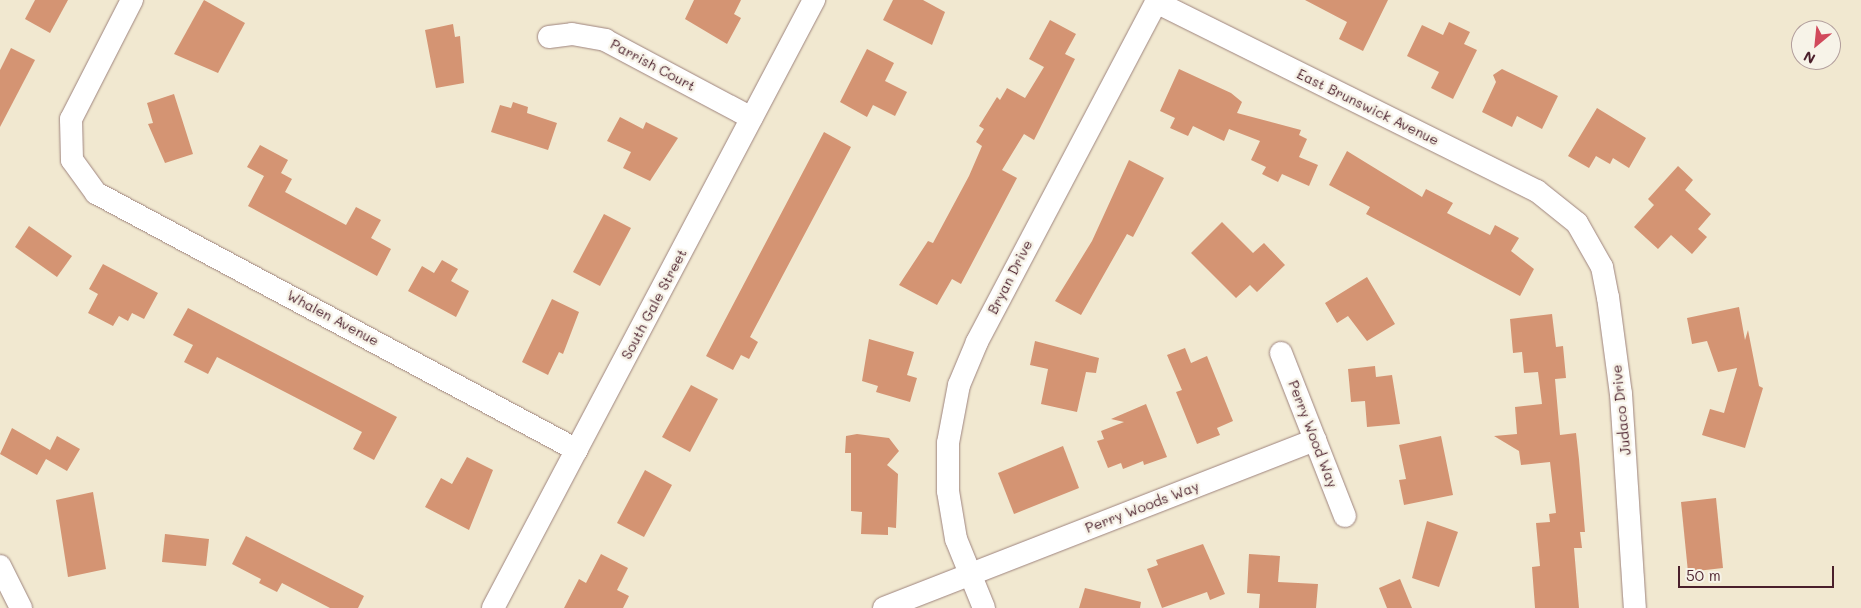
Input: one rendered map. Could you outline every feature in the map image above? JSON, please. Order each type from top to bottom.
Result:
[{"type":"street","name":"Whalen Avenue","points":[[132,0],[71,119],[72,160],[89,186],[577,450]]},
{"type":"street","name":"South Gale Street","points":[[493,608],[814,0]]},
{"type":"street","name":"East Brunswick Avenue","points":[[1157,1],[1538,192],[1574,221]]},
{"type":"street","name":"Bryan Drive","points":[[970,574],[956,539],[948,491],[948,443],[959,385],[977,342],[1157,1]]},
{"type":"street","name":"Parrish Court","points":[[548,37],[572,34],[605,40],[752,118]]},
{"type":"street","name":"Judaco Drive","points":[[1574,221],[1596,255],[1608,297],[1621,394],[1635,608]]},
{"type":"street","name":"Perry Wood Way","points":[[1281,353],[1345,516]]},
{"type":"street","name":"Perry Woods Way","points":[[884,608],[1315,440]]},
{"type":"street","points":[[0,566],[21,608]]},
{"type":"street","points":[[970,574],[984,608]]},
{"type":"building","points":[[35,0],[68,0],[50,33],[25,19]]},
{"type":"building","points":[[204,0],[245,23],[218,73],[174,54]]},
{"type":"building","points":[[694,0],[741,0],[734,14],[741,18],[727,44],[685,19]]},
{"type":"building","points":[[893,0],[923,0],[945,12],[932,45],[883,20]]},
{"type":"building","points":[[1305,0],[1388,0],[1363,51],[1339,39],[1347,22]]},
{"type":"building","points":[[1050,20],[1076,34],[1065,54],[1075,59],[1034,140],[1024,134],[1002,170],[1017,178],[961,284],[952,279],[937,305],[899,285],[928,241],[933,243],[969,176],[982,146],[976,142],[984,129],[979,126],[997,97],[1000,100],[1007,88],[1025,98],[1044,67],[1029,59]]},
{"type":"building","points":[[1449,22],[1470,32],[1464,44],[1477,50],[1453,99],[1431,88],[1439,72],[1407,56],[1422,25],[1443,35]]},
{"type":"building","points":[[453,24],[455,37],[460,36],[464,83],[436,88],[425,30]]},
{"type":"building","points":[[11,48],[35,60],[0,127],[0,70]]},
{"type":"building","points":[[867,49],[894,63],[885,81],[907,92],[895,116],[873,105],[867,117],[840,102]]},
{"type":"building","points":[[1179,69],[1231,93],[1242,102],[1237,113],[1301,130],[1299,135],[1307,139],[1299,157],[1318,165],[1309,186],[1282,174],[1278,182],[1262,174],[1266,167],[1251,160],[1260,141],[1229,129],[1224,141],[1193,126],[1188,136],[1170,128],[1175,118],[1160,111]]},
{"type":"building","points":[[1502,69],[1558,96],[1542,129],[1517,116],[1512,127],[1482,112],[1496,82],[1493,75]]},
{"type":"building","points":[[174,94],[193,154],[165,163],[148,124],[153,123],[147,103]]},
{"type":"building","points":[[513,102],[528,107],[527,113],[557,123],[548,150],[491,132],[500,105],[511,108]]},
{"type":"building","points":[[1597,108],[1646,138],[1629,168],[1613,158],[1610,164],[1596,156],[1589,168],[1568,156]]},
{"type":"building","points":[[620,117],[643,129],[646,122],[678,138],[650,181],[623,168],[631,152],[607,141]]},
{"type":"building","points":[[824,132],[851,147],[750,337],[758,342],[749,359],[741,355],[733,370],[706,356]]},
{"type":"building","points":[[260,145],[288,160],[281,173],[292,179],[285,192],[346,225],[356,207],[381,220],[371,238],[391,249],[377,276],[248,206],[264,176],[247,167]]},
{"type":"building","points":[[1347,151],[1422,197],[1426,189],[1453,203],[1447,213],[1490,235],[1495,225],[1519,238],[1511,251],[1534,269],[1520,296],[1366,214],[1370,207],[1329,185]]},
{"type":"building","points":[[1129,160],[1164,178],[1133,237],[1127,234],[1081,315],[1055,301],[1092,241]]},
{"type":"building","points":[[1678,166],[1693,180],[1685,190],[1711,214],[1698,229],[1707,237],[1692,254],[1671,235],[1658,249],[1634,227],[1654,205],[1648,199]]},
{"type":"building","points":[[604,214],[631,228],[600,286],[573,272]]},
{"type":"building","points":[[1222,222],[1253,253],[1264,243],[1285,265],[1257,292],[1250,285],[1236,298],[1191,253]]},
{"type":"building","points":[[29,226],[72,256],[57,277],[15,247]]},
{"type":"building","points":[[442,260],[458,269],[451,281],[469,291],[456,317],[408,291],[422,266],[434,273]]},
{"type":"building","points":[[103,264],[158,293],[144,319],[132,313],[128,321],[119,316],[113,326],[88,313],[98,294],[89,289]]},
{"type":"building","points":[[1367,277],[1395,324],[1367,341],[1348,316],[1337,323],[1325,303]]},
{"type":"building","points":[[552,299],[579,312],[563,354],[559,352],[548,375],[522,362]]},
{"type":"building","points":[[1739,307],[1745,340],[1748,330],[1759,386],[1763,388],[1745,448],[1702,435],[1710,409],[1724,413],[1737,368],[1718,372],[1707,341],[1692,344],[1687,318]]},
{"type":"building","points":[[188,308],[397,417],[374,460],[353,449],[362,432],[316,408],[217,357],[208,374],[184,362],[193,345],[173,335]]},
{"type":"building","points":[[1552,314],[1556,347],[1563,346],[1566,378],[1555,379],[1560,435],[1576,433],[1579,459],[1585,532],[1580,532],[1582,548],[1574,548],[1579,608],[1535,608],[1532,567],[1540,566],[1536,523],[1550,522],[1549,514],[1556,513],[1550,462],[1521,465],[1519,451],[1494,436],[1517,434],[1515,407],[1542,404],[1538,372],[1524,373],[1522,352],[1513,353],[1510,319]]},
{"type":"building","points":[[869,339],[914,352],[907,375],[917,378],[910,402],[876,392],[878,386],[862,381]]},
{"type":"building","points":[[1035,341],[1099,358],[1096,373],[1086,372],[1077,412],[1041,404],[1048,369],[1030,365]]},
{"type":"building","points":[[1185,348],[1191,363],[1207,356],[1233,421],[1217,428],[1220,435],[1197,444],[1176,392],[1182,390],[1167,355]]},
{"type":"building","points":[[1375,366],[1376,377],[1392,375],[1400,424],[1367,427],[1365,401],[1351,402],[1348,369]]},
{"type":"building","points":[[691,385],[718,399],[690,452],[662,437]]},
{"type":"building","points":[[1146,404],[1167,457],[1144,465],[1143,461],[1123,469],[1121,463],[1108,468],[1097,441],[1104,439],[1101,431],[1124,422],[1111,419]]},
{"type":"building","points":[[12,428],[50,450],[57,436],[80,449],[67,471],[46,459],[37,475],[0,454]]},
{"type":"building","points":[[857,434],[889,438],[899,451],[887,465],[898,474],[896,528],[888,527],[888,535],[861,534],[862,512],[851,511],[851,453],[845,453],[846,436]]},
{"type":"building","points":[[1441,436],[1453,495],[1404,505],[1399,480],[1406,479],[1399,445]]},
{"type":"building","points":[[1063,446],[1079,488],[1014,514],[998,473]]},
{"type":"building","points":[[467,457],[493,470],[469,530],[425,507],[441,478],[452,484]]},
{"type":"building","points":[[645,470],[672,485],[644,537],[617,523]]},
{"type":"building","points":[[93,492],[106,569],[68,577],[56,500]]},
{"type":"building","points":[[1716,498],[1723,568],[1688,572],[1681,502]]},
{"type":"building","points":[[1427,521],[1458,532],[1439,587],[1412,578]]},
{"type":"building","points":[[165,534],[209,539],[206,566],[162,562]]},
{"type":"building","points":[[246,536],[364,596],[358,608],[330,608],[282,583],[277,592],[259,583],[261,579],[232,564]]},
{"type":"building","points":[[1203,544],[1225,594],[1210,600],[1207,592],[1162,608],[1147,569],[1158,565],[1156,560]]},
{"type":"building","points":[[601,554],[628,568],[617,590],[629,596],[623,608],[564,608],[579,579],[586,583]]},
{"type":"building","points":[[1249,554],[1280,556],[1278,582],[1318,584],[1316,608],[1259,608],[1260,594],[1247,593]]},
{"type":"building","points":[[1400,579],[1412,608],[1387,608],[1379,588]]},
{"type":"building","points":[[1085,588],[1141,602],[1140,608],[1079,608]]}]
